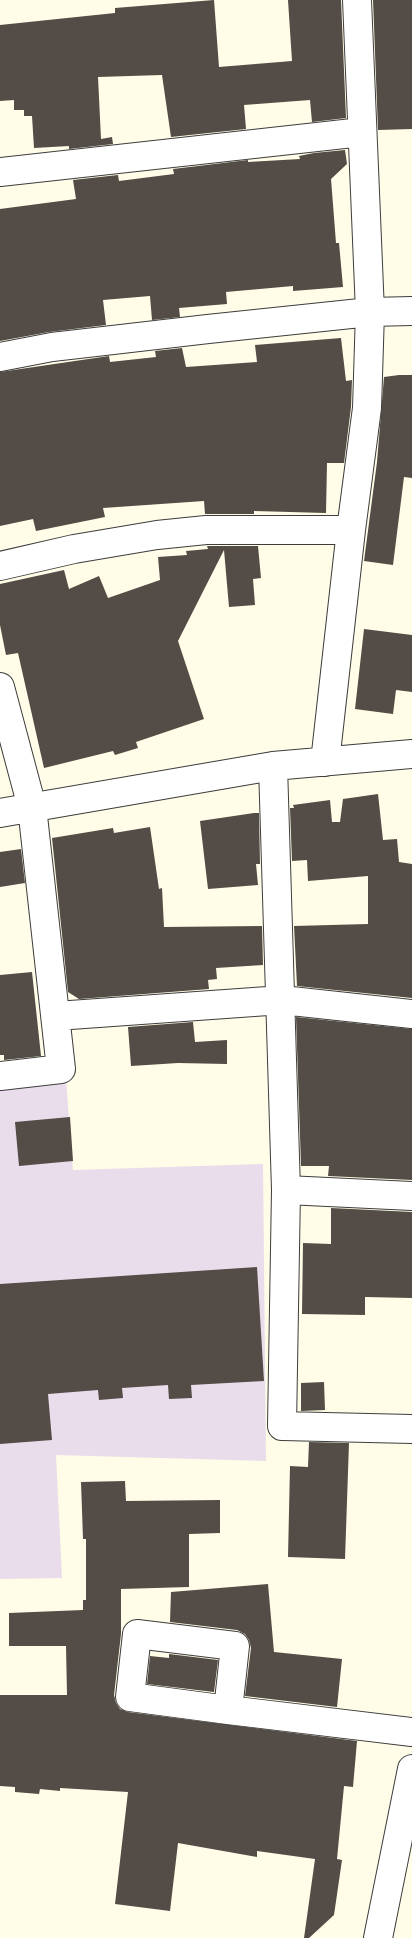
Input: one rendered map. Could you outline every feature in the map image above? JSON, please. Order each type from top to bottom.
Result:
[{"type":"street","points":[[325,762],[351,530],[367,408],[370,312],[357,0]]},
{"type":"street","points":[[0,172],[362,132]]},
{"type":"street","points":[[0,356],[62,346],[370,312],[412,311]]},
{"type":"street","points":[[0,566],[74,549],[167,534],[206,530],[351,530]]},
{"type":"street","points":[[0,687],[32,807],[61,1069],[0,1076]]},
{"type":"street","points":[[0,813],[273,766],[412,754]]},
{"type":"street","points":[[273,766],[282,1000],[286,1190],[282,1426],[412,1428]]},
{"type":"street","points":[[56,1016],[282,1000],[412,1014]]},
{"type":"street","points":[[286,1190],[412,1196]]},
{"type":"street","points":[[228,1710],[412,1732]]},
{"type":"street","points":[[378,1938],[412,1769]]},
{"type":"shaded area","points":[[66,1079],[73,1170],[263,1164],[266,1461],[56,1455],[62,1578],[0,1579],[0,1090]]},
{"type":"building","points":[[214,0],[219,67],[292,61],[288,0],[341,0],[346,118],[312,122],[310,100],[244,105],[246,129],[171,137],[162,75],[98,77],[101,139],[112,137],[113,144],[69,149],[69,146],[34,148],[32,116],[24,116],[24,110],[14,110],[14,100],[0,101],[0,25],[115,13],[115,8]]},
{"type":"building","points":[[373,0],[412,0],[412,129],[378,130]]},
{"type":"building","points":[[345,150],[347,164],[331,179],[336,243],[339,243],[343,287],[293,291],[293,286],[226,292],[227,304],[179,308],[180,317],[152,320],[150,296],[103,300],[106,325],[49,332],[0,341],[0,209],[76,199],[73,180],[118,175],[119,181],[174,174],[173,169],[248,160],[248,162],[300,159],[299,156]]},
{"type":"building","points":[[341,338],[346,381],[352,380],[351,407],[344,463],[327,463],[326,513],[254,511],[254,514],[205,514],[204,501],[103,508],[105,517],[36,531],[33,519],[0,526],[0,372],[109,356],[110,362],[156,357],[155,351],[182,348],[186,367],[257,362],[255,345]]},
{"type":"building","points":[[412,375],[412,478],[404,477],[393,565],[364,561],[377,462],[384,377]]},
{"type":"building","points":[[207,546],[258,546],[261,578],[253,579],[255,605],[229,607],[224,550],[178,641],[204,719],[136,742],[138,748],[115,755],[113,751],[44,768],[18,653],[6,655],[0,625],[0,584],[64,570],[69,589],[99,576],[108,598],[160,580],[158,557],[187,555],[186,551],[208,549]]},
{"type":"building","points":[[364,629],[412,635],[412,692],[396,690],[393,714],[355,709]]},
{"type":"building","points":[[378,794],[383,840],[397,839],[399,862],[412,864],[412,998],[297,986],[294,926],[368,924],[368,876],[308,881],[307,860],[292,861],[290,808],[294,808],[293,805],[330,800],[332,822],[340,822],[343,799]]},
{"type":"building","points":[[259,813],[260,864],[256,864],[258,885],[208,889],[200,821]]},
{"type":"building","points":[[150,827],[159,889],[162,888],[164,927],[262,926],[263,965],[216,968],[217,979],[208,980],[209,989],[79,999],[68,992],[52,838],[113,828],[114,833]]},
{"type":"building","points":[[21,849],[25,883],[0,887],[0,852]]},
{"type":"building","points":[[32,972],[41,1056],[4,1060],[4,1055],[0,1055],[0,975]]},
{"type":"building","points":[[296,1017],[412,1029],[412,1180],[328,1176],[329,1166],[301,1166]]},
{"type":"building","points":[[193,1022],[195,1042],[227,1040],[227,1064],[178,1063],[131,1066],[128,1027]]},
{"type":"building","points":[[70,1117],[73,1161],[19,1166],[15,1122]]},
{"type":"building","points":[[331,1208],[412,1212],[412,1298],[365,1297],[365,1315],[302,1314],[303,1243],[331,1244]]},
{"type":"building","points":[[257,1267],[264,1381],[191,1385],[192,1398],[169,1399],[168,1385],[122,1388],[123,1398],[99,1400],[98,1390],[48,1394],[52,1440],[0,1444],[0,1284]]},
{"type":"building","points":[[324,1382],[325,1410],[301,1411],[301,1383]]},
{"type":"building","points":[[309,1442],[349,1443],[345,1559],[288,1557],[290,1466],[308,1467]]},
{"type":"building","points":[[125,1481],[126,1501],[220,1500],[220,1533],[189,1534],[189,1587],[121,1589],[121,1634],[114,1695],[120,1709],[128,1712],[357,1741],[353,1787],[344,1786],[337,1859],[342,1860],[334,1915],[309,1938],[304,1938],[315,1859],[257,1851],[257,1857],[178,1843],[170,1911],[115,1904],[128,1792],[60,1788],[60,1791],[40,1789],[39,1794],[15,1792],[15,1787],[0,1786],[0,1695],[67,1695],[66,1646],[9,1646],[9,1613],[83,1610],[83,1600],[86,1600],[86,1539],[83,1539],[81,1482]]},
{"type":"building","points":[[268,1584],[274,1652],[342,1659],[337,1707],[245,1696],[251,1648],[245,1634],[237,1630],[170,1622],[171,1592]]},
{"type":"building","points":[[169,1654],[218,1660],[214,1692],[147,1684],[150,1656],[169,1658]]}]
